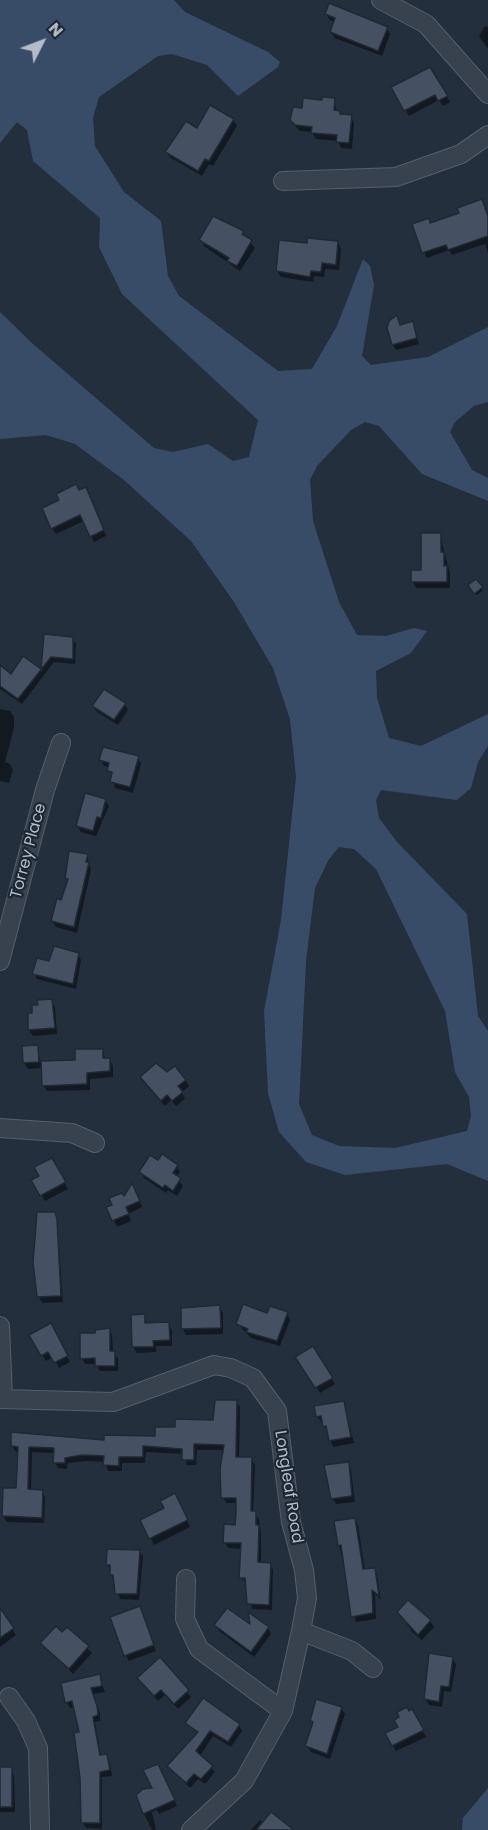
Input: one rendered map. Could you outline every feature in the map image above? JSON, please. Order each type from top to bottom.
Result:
[{"type":"street","points":[[381,0],[426,24],[488,94]]},
{"type":"street","points":[[283,180],[396,177],[462,154],[488,135]]},
{"type":"street","name":"Torrey Place","points":[[0,961],[45,790],[61,742]]},
{"type":"street","points":[[0,1128],[72,1133],[95,1143]]},
{"type":"street","points":[[0,1326],[1,1399]]},
{"type":"street","name":"Longleaf Road","points":[[1,1399],[113,1402],[214,1365],[231,1368],[253,1378],[277,1412],[289,1513],[304,1570],[307,1598],[301,1631],[283,1711],[244,1781],[191,1830]]},
{"type":"street","points":[[186,1578],[185,1619],[199,1649],[283,1711]]},
{"type":"street","points":[[301,1631],[352,1651],[373,1668]]},
{"type":"street","points":[[9,1697],[26,1721],[38,1748],[40,1830]]},
{"type":"water","points":[[0,0],[174,0],[185,12],[268,52],[280,62],[278,67],[238,96],[207,65],[172,54],[158,56],[99,97],[93,118],[95,146],[124,192],[161,221],[168,276],[179,296],[278,371],[312,369],[337,326],[363,259],[370,266],[374,285],[362,356],[371,365],[428,357],[488,327],[488,402],[474,406],[455,422],[450,432],[472,470],[488,478],[488,501],[422,474],[379,426],[365,422],[351,430],[317,466],[310,480],[313,521],[339,602],[357,635],[386,636],[414,628],[427,631],[411,653],[376,671],[377,698],[389,738],[421,746],[488,714],[488,746],[478,762],[471,788],[457,800],[381,790],[376,800],[379,818],[397,842],[467,914],[478,1016],[488,1031],[488,1181],[447,1164],[345,1175],[306,1162],[279,1132],[268,1093],[264,1011],[281,920],[296,777],[290,719],[273,668],[234,602],[191,541],[124,480],[75,444],[46,435],[0,439],[0,312],[33,344],[154,448],[173,452],[208,444],[233,461],[249,457],[258,420],[122,294],[99,247],[100,218],[33,161],[27,130],[17,122],[0,143]],"holes":[[[339,847],[354,849],[376,869],[445,1011],[455,1072],[469,1097],[471,1116],[467,1131],[395,1148],[339,1146],[312,1135],[299,1104],[306,961],[315,888],[329,859]]]},
{"type":"water","points":[[488,1788],[488,1830],[462,1830],[463,1818]]},
{"type":"building","points":[[329,3],[388,27],[378,51],[330,32],[335,18],[325,14]]},
{"type":"building","points":[[430,67],[448,96],[438,101],[435,95],[404,111],[391,87]]},
{"type":"building","points":[[322,97],[335,98],[334,110],[340,111],[340,114],[352,115],[349,143],[336,142],[337,135],[311,133],[312,127],[295,125],[290,120],[293,107],[302,108],[303,98],[322,100]]},
{"type":"building","points":[[210,105],[234,119],[209,161],[205,159],[198,171],[165,152],[186,121],[197,128]]},
{"type":"building","points":[[482,199],[488,216],[488,236],[448,250],[446,245],[422,253],[412,224],[429,218],[430,223],[459,213],[457,208]]},
{"type":"building","points":[[213,216],[240,229],[244,232],[242,234],[252,240],[237,266],[227,261],[229,258],[199,240]]},
{"type":"building","points":[[307,238],[338,241],[336,265],[322,263],[321,272],[311,271],[310,277],[276,271],[279,240],[307,243]]},
{"type":"building","points":[[397,315],[400,325],[413,321],[417,338],[392,345],[387,328],[389,321]]},
{"type":"building","points":[[76,484],[79,490],[86,487],[104,530],[90,537],[80,515],[51,529],[42,508],[59,500],[56,494]]},
{"type":"building","points":[[421,533],[441,533],[441,552],[444,552],[444,566],[447,565],[447,582],[411,582],[411,570],[421,570]]},
{"type":"building","points":[[476,579],[483,587],[474,594],[468,585]]},
{"type":"building","points":[[44,634],[73,637],[73,659],[51,657],[18,699],[0,686],[0,665],[11,674],[23,656],[41,669]]},
{"type":"building","points":[[104,689],[126,703],[114,720],[92,706]]},
{"type":"building","points":[[103,747],[139,756],[130,787],[110,782],[112,772],[107,771],[109,763],[99,760]]},
{"type":"building","points":[[85,793],[106,799],[101,818],[97,817],[93,831],[76,826]]},
{"type":"building","points":[[69,851],[88,854],[86,862],[89,862],[74,927],[51,921],[57,898],[61,900],[68,879],[65,878]]},
{"type":"building","points":[[54,946],[79,953],[73,984],[32,974],[37,958],[49,961]]},
{"type":"building","points":[[52,999],[55,1028],[28,1030],[28,1013],[32,1013],[32,1005],[38,1005],[37,1000]]},
{"type":"building","points":[[38,1045],[39,1062],[23,1063],[22,1046]]},
{"type":"building","points":[[75,1049],[103,1049],[103,1058],[110,1058],[110,1071],[87,1073],[87,1084],[42,1086],[41,1061],[75,1060]]},
{"type":"building","points":[[156,1063],[167,1072],[175,1066],[186,1080],[178,1086],[183,1092],[172,1101],[167,1095],[161,1101],[140,1077]]},
{"type":"building","points":[[162,1154],[178,1165],[173,1173],[181,1178],[173,1191],[165,1185],[163,1188],[139,1172],[150,1155],[158,1160]]},
{"type":"building","points":[[52,1158],[66,1182],[40,1196],[31,1180],[39,1176],[34,1167]]},
{"type":"building","points":[[132,1183],[140,1201],[126,1207],[129,1214],[112,1221],[106,1207],[112,1205],[109,1198],[122,1193],[124,1196]]},
{"type":"building","points":[[37,1212],[55,1212],[57,1219],[61,1296],[37,1297],[33,1262]]},
{"type":"building","points":[[243,1304],[267,1313],[270,1306],[288,1312],[277,1341],[246,1332],[248,1329],[236,1324]]},
{"type":"building","points":[[220,1305],[221,1328],[181,1329],[181,1308]]},
{"type":"building","points":[[145,1314],[145,1323],[169,1322],[170,1340],[153,1341],[154,1347],[132,1347],[131,1315]]},
{"type":"building","points":[[51,1323],[68,1356],[54,1363],[48,1352],[41,1356],[29,1335]]},
{"type":"building","points":[[110,1328],[110,1351],[115,1351],[115,1366],[95,1366],[95,1358],[80,1359],[80,1333],[95,1333],[95,1330]]},
{"type":"building","points":[[313,1346],[333,1378],[315,1388],[295,1357]]},
{"type":"building","points":[[215,1400],[237,1400],[236,1457],[252,1457],[251,1511],[256,1511],[256,1525],[259,1525],[258,1562],[271,1563],[269,1605],[247,1604],[245,1578],[239,1578],[241,1543],[223,1543],[224,1524],[235,1525],[236,1514],[236,1498],[221,1498],[220,1469],[224,1445],[194,1444],[194,1460],[182,1460],[182,1449],[143,1446],[143,1457],[119,1457],[119,1466],[103,1465],[104,1456],[82,1455],[65,1458],[65,1463],[53,1463],[54,1448],[29,1447],[28,1489],[43,1490],[42,1518],[2,1516],[3,1488],[16,1488],[18,1447],[11,1446],[11,1432],[104,1440],[104,1435],[155,1436],[155,1427],[175,1427],[175,1419],[213,1420]]},
{"type":"building","points":[[344,1401],[351,1437],[329,1441],[326,1426],[323,1427],[321,1416],[316,1417],[314,1406]]},
{"type":"building","points":[[349,1462],[352,1496],[331,1499],[324,1465]]},
{"type":"building","points":[[175,1493],[188,1520],[149,1539],[140,1520],[164,1508],[160,1501]]},
{"type":"building","points":[[355,1518],[363,1569],[375,1568],[379,1596],[372,1590],[373,1613],[351,1617],[341,1545],[338,1546],[334,1521]]},
{"type":"building","points":[[107,1549],[140,1550],[137,1594],[115,1594],[110,1565],[106,1565]]},
{"type":"building","points":[[408,1600],[431,1620],[418,1635],[397,1612]]},
{"type":"building","points":[[140,1606],[154,1645],[124,1656],[110,1617]]},
{"type":"building","points":[[0,1608],[14,1628],[0,1638]]},
{"type":"building","points":[[227,1608],[250,1624],[248,1612],[269,1627],[251,1652],[214,1625]]},
{"type":"building","points":[[56,1626],[62,1632],[67,1627],[89,1646],[69,1669],[40,1643]]},
{"type":"building","points":[[429,1653],[453,1657],[449,1687],[441,1686],[439,1702],[424,1699]]},
{"type":"building","points":[[160,1657],[189,1690],[174,1704],[161,1690],[154,1696],[137,1678]]},
{"type":"building","points":[[100,1674],[102,1686],[91,1688],[98,1715],[93,1717],[100,1755],[107,1754],[110,1770],[100,1772],[100,1823],[81,1823],[80,1778],[74,1733],[79,1732],[72,1701],[65,1703],[61,1683]]},
{"type":"building","points":[[203,1698],[240,1724],[228,1742],[210,1731],[196,1751],[213,1766],[201,1779],[194,1774],[186,1783],[167,1766],[198,1732],[185,1723]]},
{"type":"building","points":[[316,1699],[342,1707],[327,1754],[305,1746],[313,1722],[310,1721]]},
{"type":"building","points":[[407,1707],[409,1711],[412,1709],[424,1730],[392,1746],[385,1733],[398,1727],[394,1720],[399,1717],[397,1712]]},
{"type":"building","points":[[158,1764],[175,1800],[143,1814],[136,1795],[143,1789],[152,1788],[143,1770]]},
{"type":"building","points":[[0,1767],[12,1767],[12,1807],[0,1807]]},
{"type":"building","points":[[271,1812],[294,1830],[256,1830]]}]
